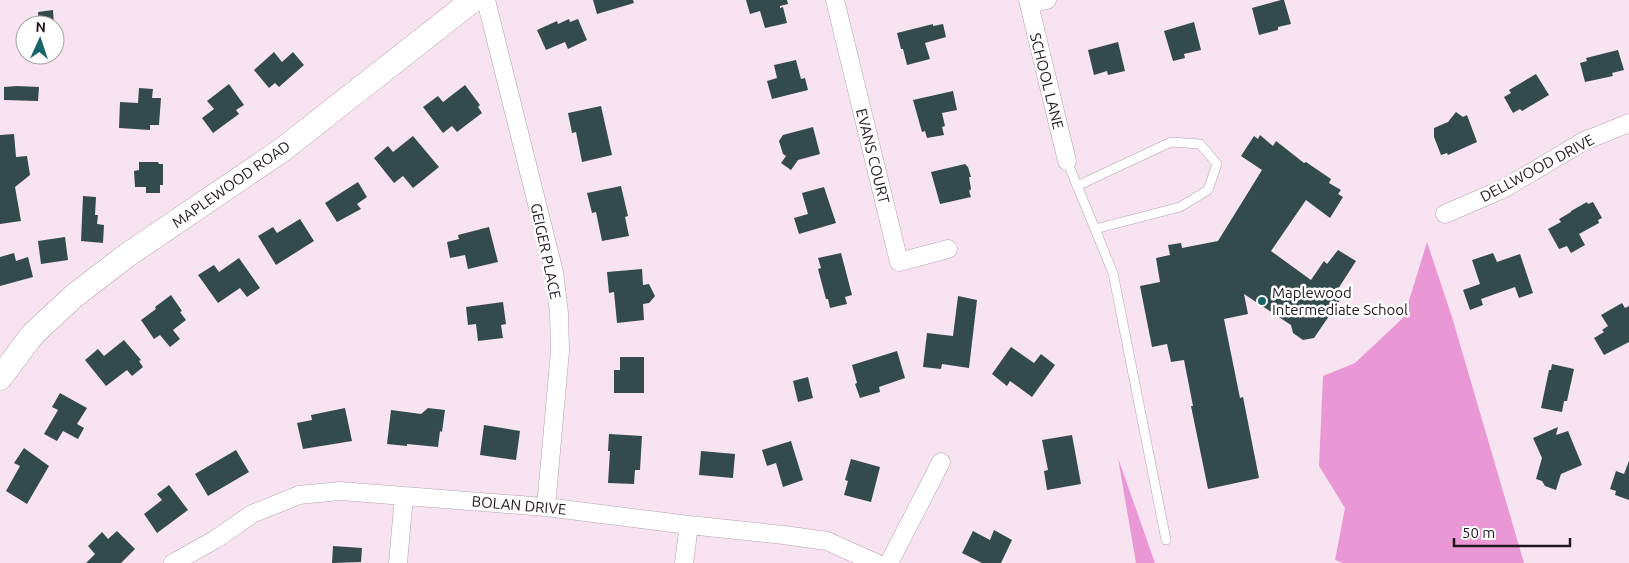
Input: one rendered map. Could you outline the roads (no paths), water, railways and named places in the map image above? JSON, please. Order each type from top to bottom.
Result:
[{"type":"street","name":"MAPLEWOOD ROAD","points":[[0,378],[33,334],[74,296],[126,256],[282,150],[472,0]]},
{"type":"street","name":"GEIGER PLACE","points":[[486,0],[554,272],[559,313],[560,351],[546,507]]},
{"type":"street","name":"EVANS COURT","points":[[835,0],[899,262],[948,249]]},
{"type":"street","points":[[1028,2],[1047,0]]},
{"type":"street","name":"SCHOOL LANE","points":[[1028,2],[1067,161]]},
{"type":"street","name":"DELLWOOD DRIVE","points":[[1445,214],[1504,188],[1584,141],[1629,123]]},
{"type":"street","points":[[889,563],[941,462]]},
{"type":"street","name":"BOLAN DRIVE","points":[[173,563],[216,539],[252,514],[300,495],[340,491],[546,507],[827,541],[876,563]]},
{"type":"street","points":[[398,563],[404,496]]},
{"type":"street","points":[[684,563],[689,525]]},
{"type":"lane","points":[[1077,186],[1171,142],[1200,144],[1217,164],[1208,190],[1180,207],[1095,229]]},
{"type":"lane","points":[[1067,161],[1113,273],[1166,540]]},
{"type":"place","name":"Maplewood Intermediate School","points":[[1262,301]]}]
